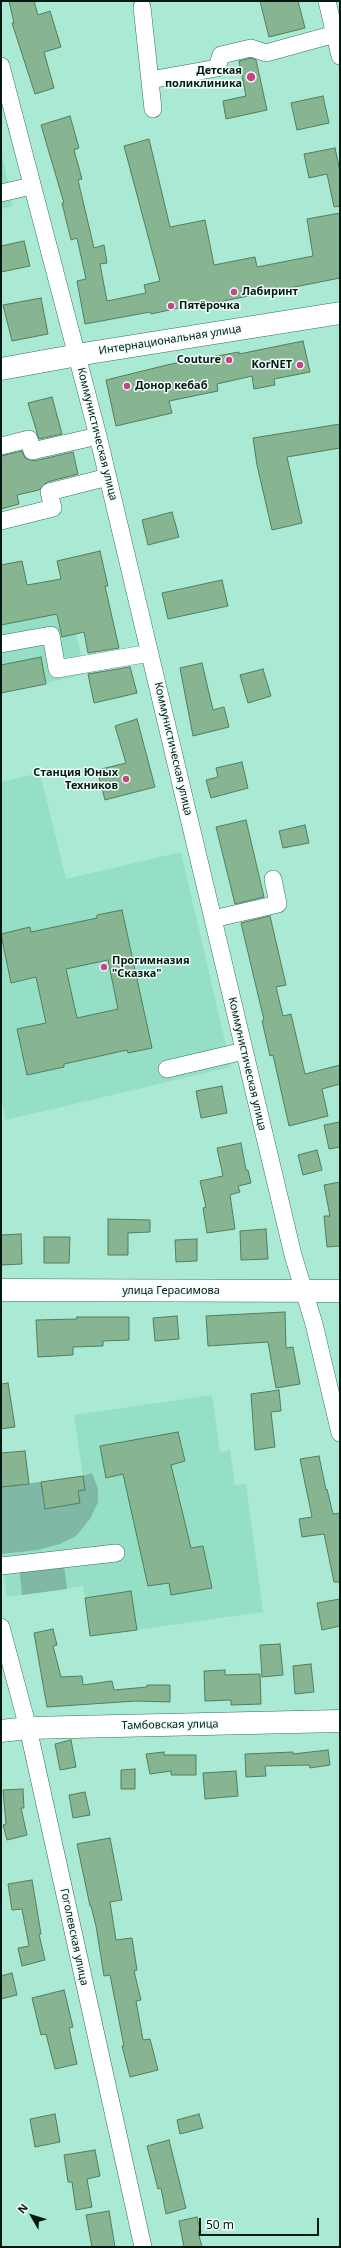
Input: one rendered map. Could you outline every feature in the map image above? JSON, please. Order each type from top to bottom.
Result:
[{"type":"main road","name":"Интернациональная улица","points":[[1,369],[340,312]]},
{"type":"main road","name":"улица Герасимова","points":[[1,1290],[340,1291]]},
{"type":"main road","name":"Тамбовская улица","points":[[1,1731],[28,1728],[340,1721]]},
{"type":"street","points":[[327,1],[340,56]]},
{"type":"street","points":[[142,7],[153,109]]},
{"type":"street","points":[[150,80],[217,68],[221,55],[251,48],[266,53],[335,34]]},
{"type":"street","name":"Коммунистическая улица","points":[[1,66],[78,355],[293,1254],[304,1291],[340,1433]]},
{"type":"street","points":[[1,192],[32,186]]},
{"type":"street","points":[[1,446],[29,439],[32,451],[98,436]]},
{"type":"street","points":[[1,521],[53,508],[49,492],[108,477]]},
{"type":"street","points":[[1,644],[51,635],[57,670],[150,653]]},
{"type":"street","points":[[213,919],[278,904],[273,879]]},
{"type":"street","points":[[167,1069],[244,1051]]},
{"type":"street","points":[[1,1566],[116,1553]]},
{"type":"street","name":"Гоголевская улица","points":[[1,1627],[28,1728],[143,2247]]},
{"type":"shaded area","points":[[1,150],[13,206],[1,209]]},
{"type":"shaded area","points":[[22,561],[27,585],[50,581],[62,637],[76,634],[82,659],[130,664],[1,693],[1,565]]},
{"type":"shaded area","name":"Прогимназия \"Сказка\"","points":[[40,773],[66,879],[181,852],[231,1067],[6,1120],[1,1099],[1,782]]},
{"type":"shaded area","points":[[212,1395],[220,1452],[230,1450],[235,1485],[246,1484],[263,1612],[137,1630],[131,1591],[85,1598],[83,1586],[7,1597],[1,1552],[1,1487],[83,1476],[74,1415]]},
{"type":"shaded area","points":[[92,1473],[98,1489],[98,1502],[90,1519],[76,1536],[60,1544],[38,1550],[1,1554],[1,1487],[48,1481],[50,1495],[43,1497],[45,1509],[80,1503],[78,1491],[85,1490],[83,1476]]},
{"type":"shaded area","points":[[63,1558],[67,1589],[22,1595],[19,1563]]},
{"type":"building","points":[[9,1],[34,1],[38,15],[50,11],[61,47],[44,52],[54,88],[35,94],[12,23],[14,23]]},
{"type":"building","points":[[260,1],[298,1],[305,28],[269,37]]},
{"type":"building","name":"Детская поликлиника","points":[[251,58],[256,60],[267,110],[226,119],[223,101],[246,96],[239,61]]},
{"type":"building","points":[[323,96],[329,123],[297,130],[291,103]]},
{"type":"building","points":[[70,116],[79,148],[74,150],[82,179],[78,180],[94,248],[104,245],[107,263],[100,264],[107,301],[146,293],[144,285],[160,281],[124,146],[149,139],[170,227],[205,220],[214,265],[255,257],[257,267],[313,256],[307,219],[340,213],[340,278],[198,306],[197,304],[151,314],[150,312],[85,324],[77,281],[86,279],[77,238],[71,240],[62,203],[64,203],[41,125]]},
{"type":"building","points":[[335,148],[340,171],[340,206],[334,207],[327,174],[309,178],[304,154]]},
{"type":"building","points":[[24,241],[30,266],[1,272],[1,246]]},
{"type":"building","points":[[41,298],[48,334],[12,341],[3,305]]},
{"type":"building","points":[[303,341],[310,372],[274,379],[275,385],[254,389],[252,376],[217,384],[218,391],[169,401],[172,413],[116,426],[106,380],[171,364],[239,352],[239,354]]},
{"type":"building","points":[[52,397],[62,434],[39,439],[28,403]]},
{"type":"building","points":[[340,424],[340,448],[287,457],[302,523],[272,530],[257,465],[253,438]]},
{"type":"building","points":[[22,451],[25,458],[34,461],[73,452],[78,474],[47,482],[39,490],[17,495],[19,504],[1,509],[1,456]]},
{"type":"building","points":[[172,512],[179,537],[148,545],[142,520]]},
{"type":"building","points":[[100,551],[108,586],[105,586],[119,648],[88,653],[84,632],[62,637],[57,614],[1,625],[1,565],[22,561],[27,585],[61,579],[57,561]]},
{"type":"building","points":[[222,580],[228,606],[168,619],[162,593]]},
{"type":"building","points":[[41,657],[46,684],[1,693],[1,665]]},
{"type":"building","points":[[202,663],[213,710],[224,707],[229,727],[193,736],[180,668]]},
{"type":"building","points":[[130,667],[137,693],[94,703],[88,674]]},
{"type":"building","points":[[263,669],[271,696],[248,703],[240,675]]},
{"type":"building","name":"Станция Юных Техников","points":[[137,719],[155,787],[105,800],[97,770],[126,763],[115,726]]},
{"type":"building","points":[[242,762],[248,788],[211,798],[206,780],[218,777],[216,768]]},
{"type":"building","points":[[246,820],[264,897],[235,904],[216,827]]},
{"type":"building","points":[[305,825],[309,843],[283,848],[279,831]]},
{"type":"building","points":[[122,910],[152,1048],[128,1053],[127,1050],[64,1064],[64,1067],[27,1075],[17,1029],[46,1023],[36,977],[11,983],[1,934],[30,927],[31,932],[97,918],[97,915]],"holes":[[[108,960],[118,1009],[77,1018],[66,969]]]},
{"type":"building","points":[[270,916],[286,985],[276,987],[283,1016],[291,1014],[305,1074],[340,1065],[340,1084],[322,1089],[328,1116],[289,1126],[273,1055],[270,1056],[262,1021],[264,1020],[241,923]]},
{"type":"building","points":[[222,1086],[227,1113],[201,1118],[196,1091]]},
{"type":"building","points":[[340,1122],[340,1147],[329,1149],[324,1125]]},
{"type":"building","points":[[241,1143],[246,1170],[248,1170],[251,1183],[238,1186],[240,1192],[230,1195],[235,1229],[207,1233],[203,1208],[206,1207],[200,1181],[223,1176],[217,1148]]},
{"type":"building","points":[[317,1150],[322,1170],[303,1175],[298,1155]]},
{"type":"building","points":[[340,1182],[340,1246],[327,1247],[324,1216],[330,1216],[324,1185]]},
{"type":"building","points":[[108,1219],[150,1220],[150,1232],[128,1233],[128,1255],[108,1255]]},
{"type":"building","points":[[266,1229],[268,1259],[241,1260],[240,1231]]},
{"type":"building","points":[[21,1234],[22,1264],[1,1265],[1,1235]]},
{"type":"building","points":[[44,1237],[70,1237],[69,1263],[44,1263]]},
{"type":"building","points":[[197,1239],[197,1261],[176,1262],[175,1240]]},
{"type":"building","points":[[285,1312],[286,1348],[293,1347],[300,1384],[276,1388],[268,1342],[208,1346],[206,1316]]},
{"type":"building","points":[[177,1316],[179,1339],[155,1341],[153,1318]]},
{"type":"building","points":[[77,1317],[129,1317],[129,1340],[103,1341],[103,1346],[73,1347],[73,1355],[38,1357],[36,1320],[77,1319]]},
{"type":"building","points":[[8,1383],[15,1427],[1,1429],[1,1384]]},
{"type":"building","points":[[279,1390],[281,1411],[271,1412],[275,1447],[255,1450],[251,1394]]},
{"type":"building","points":[[178,1432],[185,1461],[171,1465],[191,1548],[203,1546],[212,1588],[171,1595],[169,1583],[148,1586],[123,1474],[106,1478],[100,1446]]},
{"type":"building","points":[[25,1451],[29,1484],[1,1487],[1,1453]]},
{"type":"building","points":[[319,1456],[333,1514],[340,1513],[340,1582],[334,1582],[324,1534],[302,1537],[299,1519],[312,1517],[300,1459]]},
{"type":"building","points":[[83,1476],[85,1490],[78,1491],[80,1503],[45,1509],[41,1482]]},
{"type":"building","points":[[131,1591],[137,1630],[90,1636],[85,1598]]},
{"type":"building","points":[[340,1599],[340,1626],[322,1630],[317,1603]]},
{"type":"building","points":[[53,1629],[57,1645],[53,1646],[61,1677],[82,1676],[83,1685],[112,1681],[114,1690],[147,1687],[147,1685],[170,1685],[170,1702],[136,1701],[47,1707],[34,1633]]},
{"type":"building","points":[[280,1644],[283,1675],[262,1677],[260,1645]]},
{"type":"building","points":[[311,1664],[314,1692],[295,1694],[293,1666]]},
{"type":"building","points":[[225,1670],[225,1675],[260,1674],[261,1704],[231,1705],[231,1700],[205,1701],[204,1671]]},
{"type":"building","points":[[71,1740],[76,1767],[60,1770],[55,1744]]},
{"type":"building","points":[[328,1750],[330,1765],[310,1768],[309,1765],[265,1766],[266,1776],[246,1777],[245,1754],[293,1752],[293,1754]]},
{"type":"building","points":[[164,1752],[164,1755],[196,1755],[196,1775],[171,1775],[171,1771],[150,1774],[146,1754]]},
{"type":"building","points":[[135,1769],[135,1789],[121,1789],[121,1770]]},
{"type":"building","points":[[236,1771],[238,1796],[205,1799],[203,1773]]},
{"type":"building","points":[[23,1789],[24,1808],[21,1808],[27,1835],[7,1840],[3,1825],[6,1824],[3,1790]]},
{"type":"building","points":[[85,1792],[90,1815],[73,1818],[69,1795]]},
{"type":"building","points":[[110,1838],[122,1900],[110,1902],[116,1940],[132,1938],[137,1970],[134,1971],[141,2000],[136,2001],[143,2040],[150,2039],[158,2070],[130,2077],[122,2046],[124,2046],[110,1975],[104,1976],[96,1926],[90,1906],[77,1844]]},
{"type":"building","points":[[32,1880],[41,1934],[39,1934],[45,1960],[22,1966],[18,1948],[29,1946],[22,1909],[12,1910],[8,1884]]},
{"type":"building","points":[[12,1973],[17,1995],[1,1999],[1,1976]]},
{"type":"building","points":[[64,1990],[73,2027],[69,2028],[77,2064],[55,2069],[46,2034],[41,2035],[32,1998]]},
{"type":"building","points":[[55,2114],[60,2142],[35,2147],[30,2119]]},
{"type":"building","points":[[199,2114],[203,2128],[180,2134],[177,2120]]},
{"type":"building","points":[[169,2140],[186,2208],[166,2214],[161,2188],[158,2189],[147,2146]]},
{"type":"building","points":[[95,2150],[100,2176],[87,2179],[92,2207],[76,2210],[72,2182],[68,2182],[64,2155]]},
{"type":"building","points":[[109,2211],[115,2247],[92,2247],[86,2215]]},
{"type":"building","points":[[197,2217],[201,2232],[198,2232],[202,2247],[184,2247],[179,2221]]},
{"type":"place","name":"Детская поликлиника","points":[[251,77]]},
{"type":"place","name":"Лабиринт","points":[[234,292]]},
{"type":"place","name":"Пятёрочка","points":[[171,306]]},
{"type":"place","name":"Couture","points":[[229,360]]},
{"type":"place","name":"KorNET","points":[[300,365]]},
{"type":"place","name":"Донор кебаб","points":[[127,386]]},
{"type":"place","name":"Станция Юных Техников","points":[[126,779]]},
{"type":"place","name":"Прогимназия \"Сказка\"","points":[[104,967]]}]
